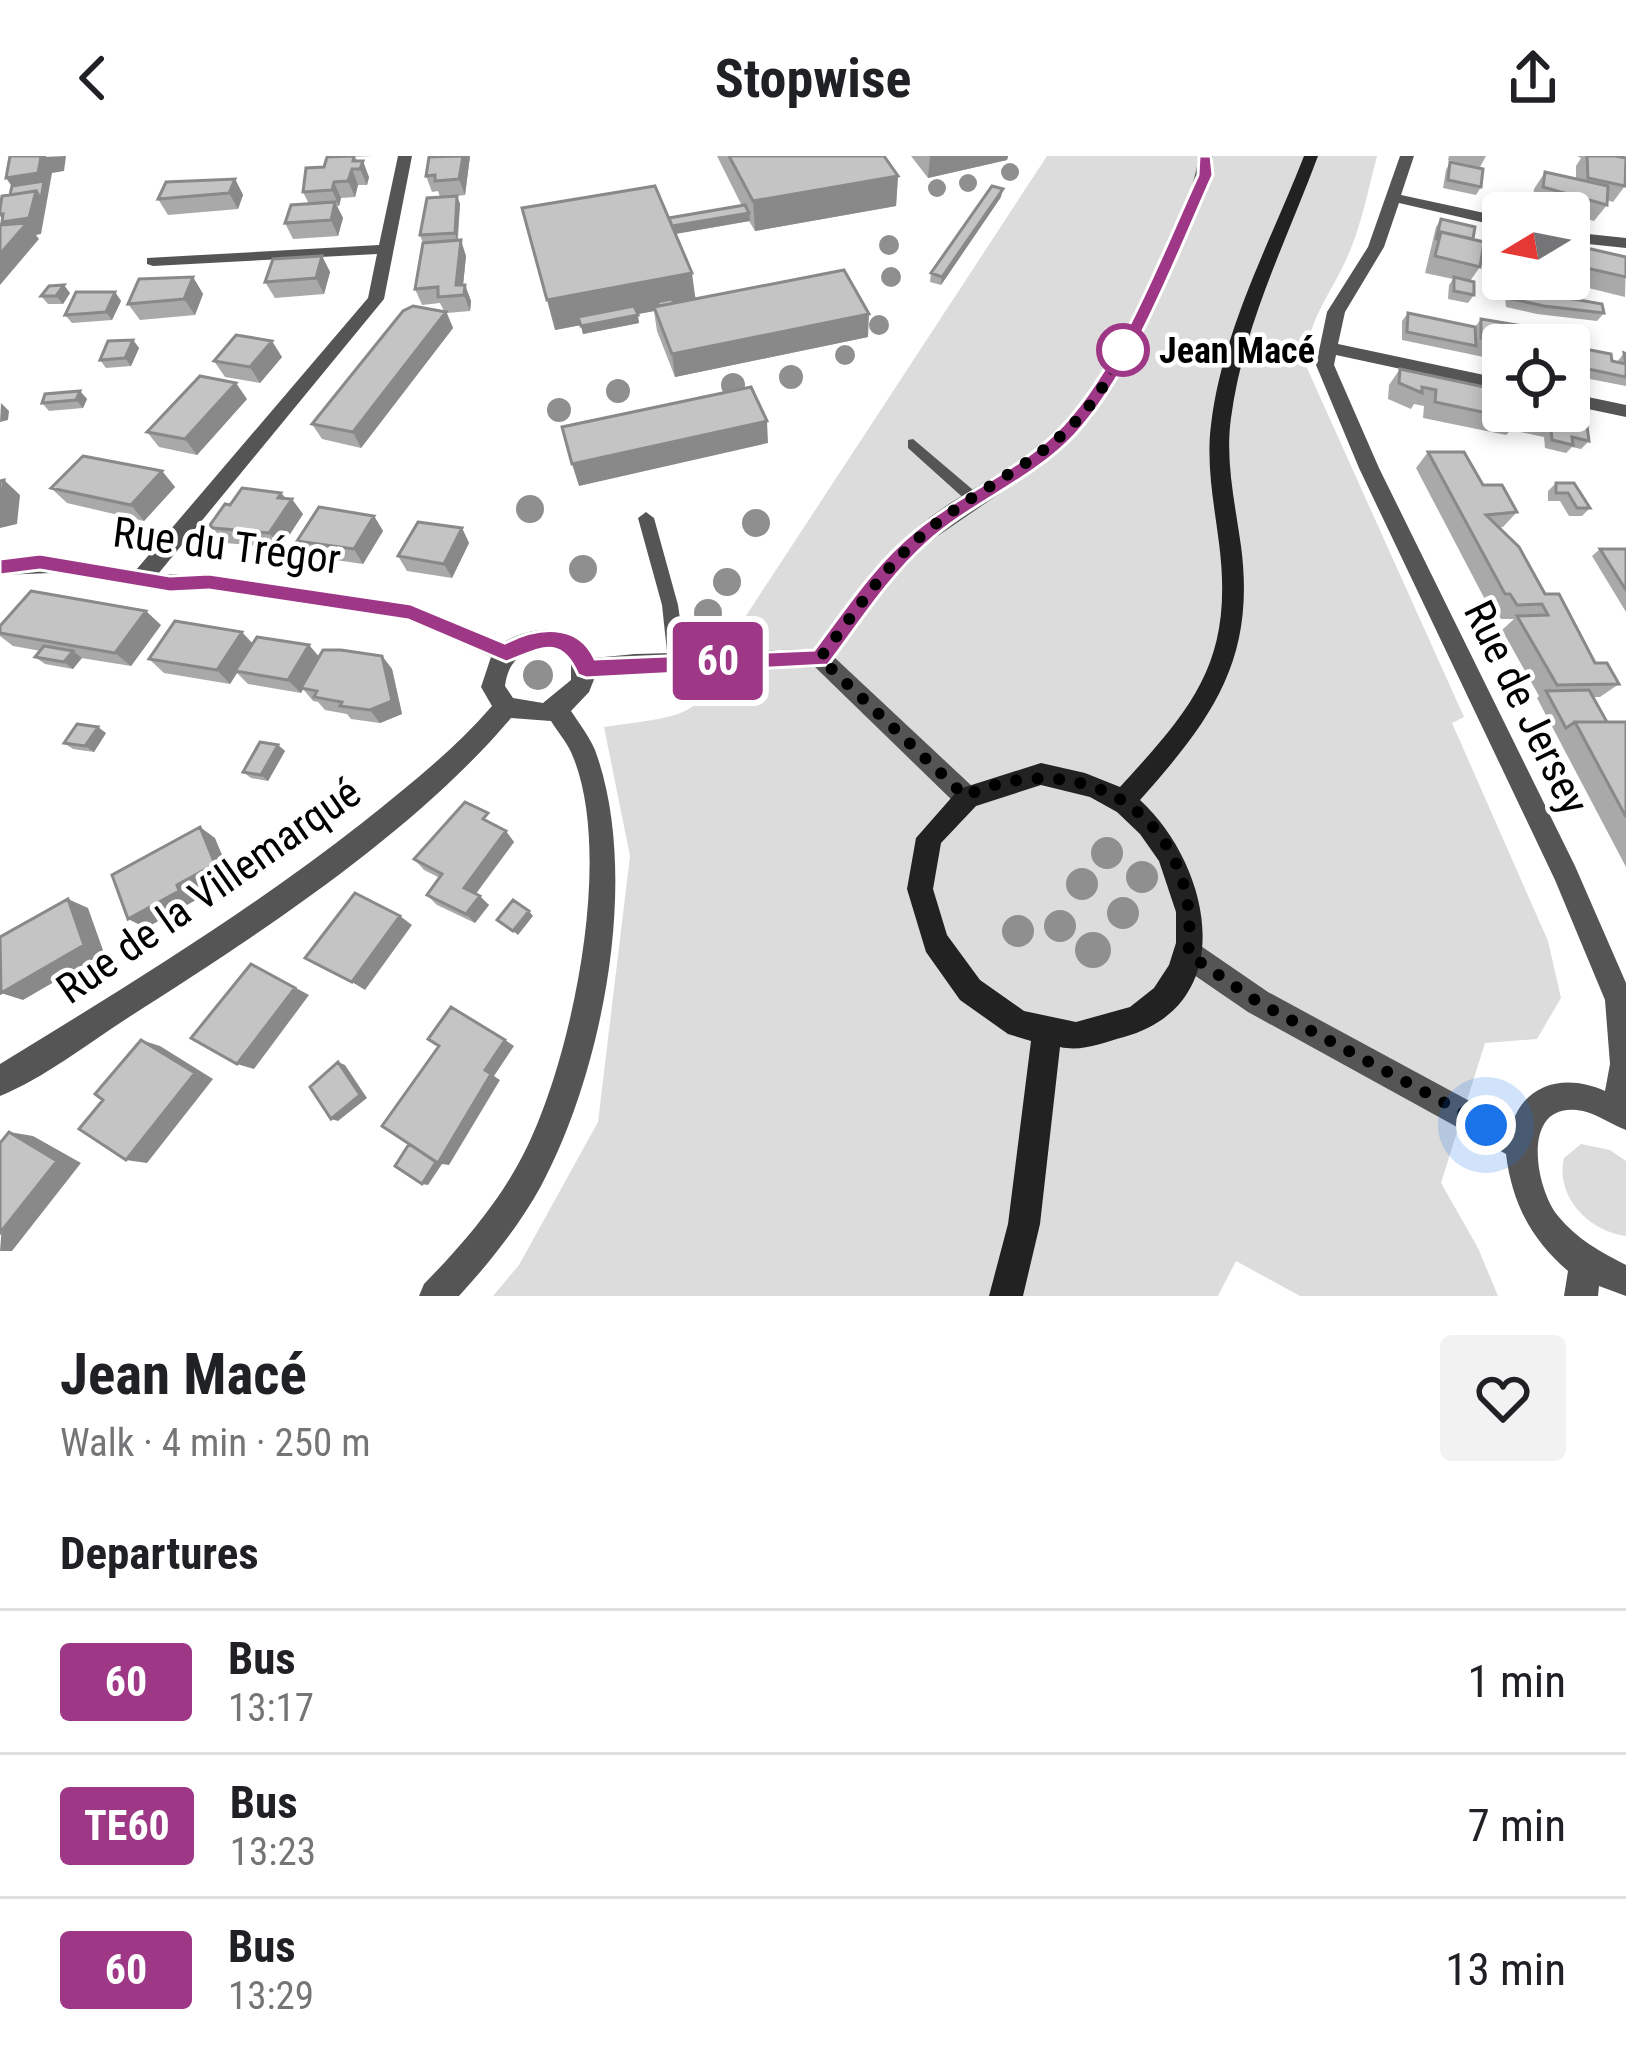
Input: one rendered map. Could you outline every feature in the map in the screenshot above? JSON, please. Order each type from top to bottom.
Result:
[{"type":"main road","points":[[1123,801],[1212,696],[1228,645],[1234,600],[1219,474],[1220,425],[1242,338],[1311,156]]},
{"type":"main road","points":[[1041,774],[1083,782],[1123,801],[1150,824],[1172,853],[1186,885],[1192,920],[1188,954],[1169,991],[1136,1019],[1094,1033],[1047,1032],[1000,1015],[959,984],[933,944],[920,901],[922,859],[938,823],[965,796],[1000,779],[1041,774]]},
{"type":"main road","points":[[1006,1296],[1024,1224],[1047,1032]]},
{"type":"street","points":[[141,579],[376,298],[405,156]]},
{"type":"street","points":[[820,658],[909,549],[1066,434],[1096,398],[1205,175],[1206,156]]},
{"type":"street","points":[[1407,156],[1376,247],[1336,312],[1327,347],[1482,380]]},
{"type":"street","points":[[1396,198],[1482,217]]},
{"type":"street","points":[[1590,239],[1626,243]]},
{"type":"street","points":[[153,261],[386,249]]},
{"type":"street","name":"Rue de Jersey","points":[[1327,347],[1325,365],[1369,468],[1623,1000],[1622,1112]]},
{"type":"street","points":[[1590,403],[1626,411]]},
{"type":"street","name":"Rue du Trégor","points":[[0,567],[40,562],[181,585],[209,582],[411,612],[506,653]]},
{"type":"street","points":[[534,638],[564,640],[584,656],[586,669],[578,691],[556,708],[530,714],[497,698],[493,675],[506,653],[534,638]]},
{"type":"street","points":[[586,669],[820,658],[965,796]]},
{"type":"street","name":"Rue de la Villemarqué","points":[[0,1081],[166,979],[317,876],[472,747],[506,706]]},
{"type":"street","points":[[436,1296],[520,1192],[566,1093],[582,1037],[596,937],[599,816],[586,753],[556,708]]},
{"type":"street","points":[[1188,954],[1258,1002],[1518,1144]]},
{"type":"street","points":[[1622,1112],[1588,1099],[1562,1097],[1540,1104],[1525,1120],[1518,1144],[1527,1193],[1584,1279],[1626,1282]]},
{"type":"lane","points":[[913,443],[974,499]]},
{"type":"lane","points":[[646,518],[670,605],[677,662]]},
{"type":"shaded area","points":[[1047,156],[1377,156],[1355,239],[1313,326],[1307,368],[1464,717],[1452,723],[1548,941],[1561,998],[1537,1039],[1485,1043],[1441,1183],[1478,1248],[1498,1296],[1300,1296],[1236,1261],[1218,1296],[493,1296],[519,1265],[598,1122],[630,856],[604,727],[679,714],[704,696],[738,628]]},
{"type":"shaded area","points":[[1581,1144],[1610,1150],[1626,1161],[1626,1236],[1599,1227],[1570,1198],[1564,1158]]},
{"type":"building","points":[[10,156],[46,156],[41,157],[38,173],[6,178]]},
{"type":"building","points":[[354,156],[353,161],[363,161],[360,169],[352,169],[348,181],[334,182],[332,190],[303,192],[306,168],[324,167],[327,157]]},
{"type":"building","points":[[463,156],[459,179],[435,181],[435,175],[426,176],[429,157]]},
{"type":"building","points":[[729,156],[884,156],[898,176],[753,201]]},
{"type":"building","points":[[1587,156],[1626,158],[1625,186],[1588,178]]},
{"type":"building","points":[[1450,162],[1483,169],[1481,187],[1448,180]]},
{"type":"building","points":[[1545,172],[1608,186],[1607,205],[1590,200],[1590,192],[1543,187]]},
{"type":"building","points":[[235,179],[229,193],[158,199],[166,182]]},
{"type":"building","points":[[44,181],[41,199],[36,191],[10,195],[12,186]]},
{"type":"building","points":[[655,186],[692,273],[547,300],[522,208]]},
{"type":"building","points":[[992,186],[1003,189],[942,277],[931,273]]},
{"type":"building","points":[[36,191],[29,218],[2,222],[2,196]]},
{"type":"building","points":[[457,196],[455,233],[420,235],[427,198]]},
{"type":"building","points":[[335,202],[331,220],[285,223],[291,205]]},
{"type":"building","points":[[745,205],[749,213],[672,226],[669,218]]},
{"type":"building","points":[[1441,219],[1475,227],[1473,239],[1441,232],[1436,240]]},
{"type":"building","points":[[27,223],[0,254],[0,225]]},
{"type":"building","points":[[1441,232],[1482,242],[1480,267],[1435,256]]},
{"type":"building","points":[[461,240],[456,285],[465,285],[464,295],[438,297],[438,287],[415,289],[423,243]]},
{"type":"building","points":[[1590,249],[1626,257],[1626,277],[1590,269]]},
{"type":"building","points":[[322,256],[316,278],[265,282],[273,259]]},
{"type":"building","points":[[844,270],[869,314],[672,354],[654,307]]},
{"type":"building","points":[[193,277],[184,299],[128,304],[139,279]]},
{"type":"building","points":[[1454,277],[1474,282],[1474,295],[1454,291]]},
{"type":"building","points":[[64,285],[56,296],[41,296],[49,286]]},
{"type":"building","points":[[76,292],[115,292],[106,312],[65,315]]},
{"type":"building","points":[[1517,300],[1579,300],[1602,304],[1604,313]]},
{"type":"building","points":[[413,306],[446,312],[353,432],[312,424],[403,311]]},
{"type":"building","points":[[634,306],[638,315],[581,326],[578,317]]},
{"type":"building","points":[[1408,313],[1475,327],[1476,346],[1407,332]]},
{"type":"building","points":[[236,335],[272,341],[250,367],[214,361]]},
{"type":"building","points":[[133,340],[125,358],[100,360],[108,341]]},
{"type":"building","points":[[1590,350],[1611,354],[1612,361],[1626,364],[1626,377],[1590,369]]},
{"type":"building","points":[[1400,369],[1482,387],[1482,412],[1435,402],[1436,390],[1422,387],[1422,393],[1399,383]]},
{"type":"building","points":[[200,376],[236,383],[185,439],[147,432]]},
{"type":"building","points":[[751,387],[767,421],[572,464],[562,427]]},
{"type":"building","points":[[80,391],[76,400],[42,403],[45,394]]},
{"type":"building","points":[[1551,432],[1588,432],[1589,441],[1572,437],[1573,445],[1552,440]]},
{"type":"building","points":[[1428,452],[1464,452],[1483,485],[1502,485],[1517,512],[1486,515],[1519,547],[1545,594],[1559,594],[1595,663],[1607,663],[1619,684],[1557,685],[1517,616],[1548,615],[1542,604],[1517,605],[1505,594]]},
{"type":"building","points":[[83,456],[162,471],[131,505],[51,488]]},
{"type":"building","points":[[1556,483],[1574,483],[1590,508],[1577,508],[1568,493],[1556,493]]},
{"type":"building","points":[[242,488],[292,499],[269,533],[210,525]]},
{"type":"building","points":[[319,507],[374,516],[354,549],[297,541]]},
{"type":"building","points":[[418,522],[462,528],[444,564],[398,556]]},
{"type":"building","points":[[1600,549],[1626,549],[1626,590]]},
{"type":"building","points":[[31,591],[146,611],[115,653],[0,633],[0,626]]},
{"type":"building","points":[[175,621],[242,632],[217,670],[149,659]]},
{"type":"building","points":[[257,637],[309,645],[288,680],[235,671]]},
{"type":"building","points":[[44,646],[73,651],[64,662],[35,657]]},
{"type":"building","points":[[323,650],[382,656],[392,701],[370,710],[340,706],[342,702],[314,697],[317,691],[301,688]]},
{"type":"building","points":[[1589,690],[1607,722],[1575,722],[1566,728],[1546,691]]},
{"type":"building","points":[[1575,722],[1626,722],[1626,817]]},
{"type":"building","points":[[77,724],[98,727],[85,746],[64,743]]},
{"type":"building","points":[[260,742],[278,745],[261,775],[243,772]]},
{"type":"building","points":[[465,802],[488,813],[483,819],[506,831],[464,888],[480,896],[466,914],[427,895],[442,874],[414,859]]},
{"type":"building","points":[[200,827],[215,864],[128,919],[112,875]]},
{"type":"building","points":[[355,893],[400,916],[352,982],[305,958]]},
{"type":"building","points":[[68,899],[84,945],[1,993],[0,937]]},
{"type":"building","points":[[513,900],[529,911],[513,931],[497,920]]},
{"type":"building","points":[[251,964],[295,988],[237,1064],[191,1038]]},
{"type":"building","points":[[451,1007],[505,1040],[485,1070],[491,1074],[438,1163],[382,1126],[439,1046],[428,1039]]},
{"type":"building","points":[[141,1040],[195,1073],[126,1160],[79,1129],[103,1100],[95,1094]]},
{"type":"building","points":[[338,1062],[360,1095],[331,1119],[310,1087]]},
{"type":"building","points":[[9,1132],[57,1161],[0,1233],[0,1143]]},
{"type":"building","points":[[409,1144],[436,1162],[422,1184],[395,1166]]},
{"type":"bus line","name":"60","points":[[0,567],[40,562],[170,584],[209,582],[411,612],[506,653],[534,638],[564,640],[584,656],[586,669],[635,663],[820,658],[877,583],[921,536],[1022,469],[1066,434],[1096,398],[1160,275],[1205,175],[1206,156]]},
{"type":"place","name":"Jean Macé","points":[[1123,350]]},
{"type":"route","points":[[1123,350],[1096,398],[1066,434],[921,536],[877,583],[820,658],[965,796],[1000,779],[1041,774],[1083,782],[1123,801],[1150,824],[1172,853],[1186,885],[1192,920],[1188,954],[1258,1002],[1486,1125]]}]
